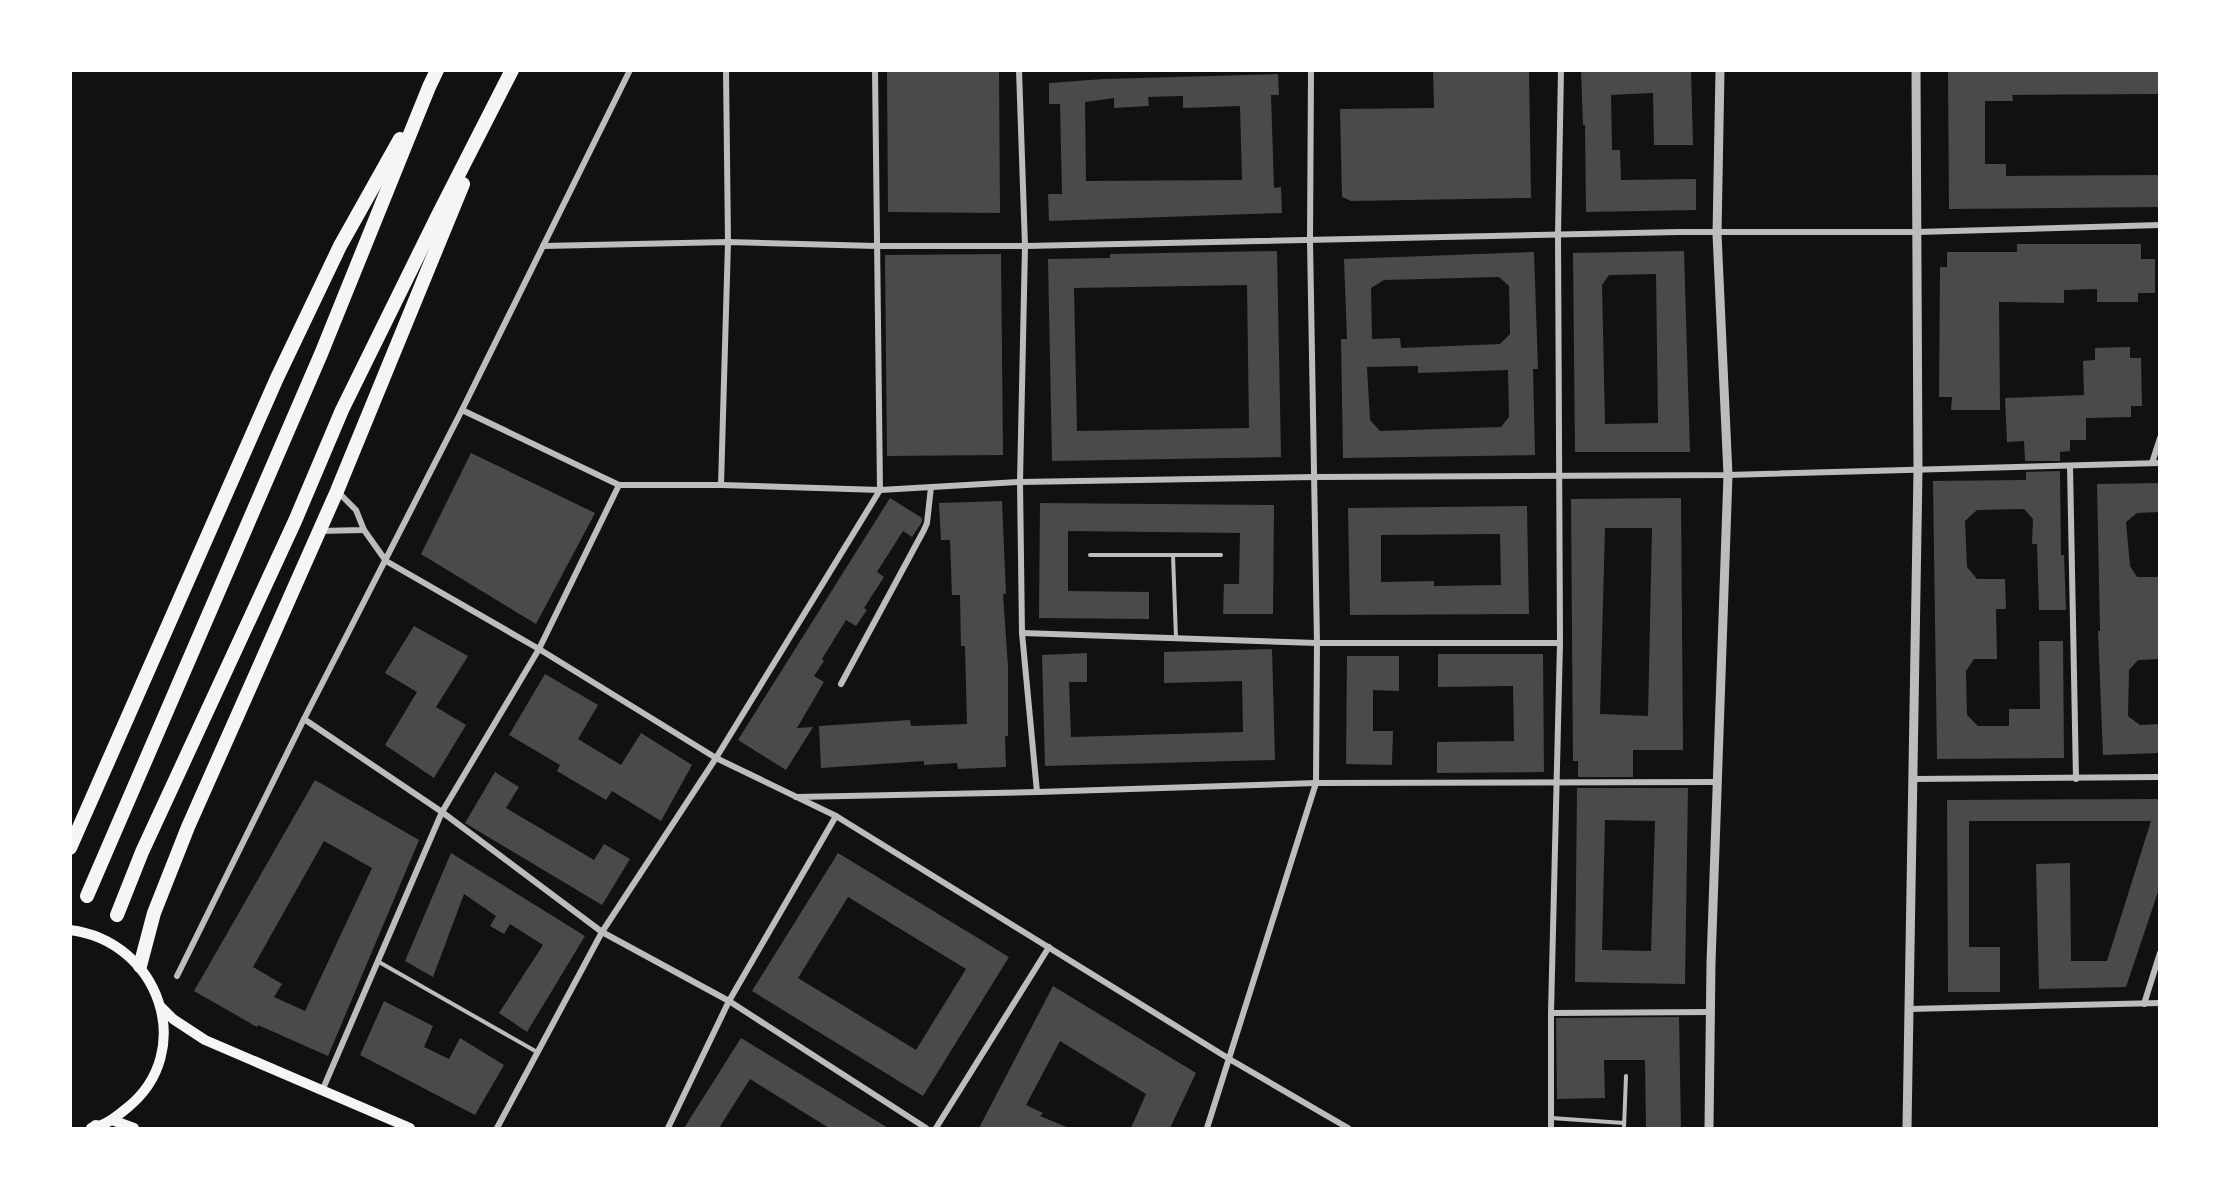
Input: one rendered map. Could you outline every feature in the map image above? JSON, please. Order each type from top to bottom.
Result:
[{"type":"highway","points":[[87,896],[321,354],[437,70]]},
{"type":"highway","points":[[117,915],[147,841],[295,521],[342,410],[512,70]]},
{"type":"highway","points":[[70,848],[287,358],[340,246],[429,87]]},
{"type":"highway","points":[[141,966],[154,913],[188,827],[337,491],[492,112]]},
{"type":"main road","points":[[70,930],[89,932],[117,945],[141,966],[153,986],[161,1007],[163,1040],[155,1071],[138,1099],[112,1120],[94,1128]]},
{"type":"main road","points":[[161,1007],[205,1040],[410,1128]]},
{"type":"main road","points":[[112,1120],[134,1128]]},
{"type":"street","points":[[177,976],[630,70]]},
{"type":"street","points":[[721,484],[728,242],[726,70]]},
{"type":"street","points":[[497,1128],[602,932],[716,758],[880,490],[875,70]]},
{"type":"street","points":[[1019,70],[1025,246],[1020,482],[1022,633],[1037,792]]},
{"type":"street","points":[[1208,1128],[1316,783],[1317,643],[1310,241],[1311,70]]},
{"type":"street","points":[[1551,1128],[1551,1013],[1560,643],[1558,234],[1561,70]]},
{"type":"street","points":[[1709,1128],[1710,1012],[1728,475],[1717,234],[1720,70]]},
{"type":"street","points":[[1907,1128],[1918,470],[1916,70]]},
{"type":"street","points":[[543,246],[728,242],[877,246],[1025,246],[1679,232],[1717,234],[1917,232],[2160,225]]},
{"type":"street","points":[[462,410],[619,485],[721,484],[880,490],[1020,482],[1315,477],[1728,475],[2156,463],[2160,438]]},
{"type":"street","points":[[2070,466],[2076,779]]},
{"type":"street","points":[[322,1091],[442,812],[539,649],[619,485]]},
{"type":"street","points":[[841,684],[924,530],[927,523],[931,487]]},
{"type":"street","points":[[337,491],[356,510],[364,530],[386,561],[539,649],[716,758],[836,816],[1231,1060],[1348,1128]]},
{"type":"street","points":[[319,530],[343,532],[364,530]]},
{"type":"street","points":[[1022,633],[1317,643],[1560,643]]},
{"type":"street","points":[[304,719],[442,812],[602,932],[729,1001],[926,1128]]},
{"type":"street","points":[[1913,779],[2160,777]]},
{"type":"street","points":[[795,797],[1316,783],[1717,782]]},
{"type":"street","points":[[668,1128],[729,1001],[836,816]]},
{"type":"street","points":[[936,1128],[1049,947]]},
{"type":"street","points":[[2144,1004],[2160,953]]},
{"type":"street","points":[[1909,1009],[2160,1003]]},
{"type":"street","points":[[1551,1013],[1710,1012]]},
{"type":"lane","points":[[1090,555],[1221,555]]},
{"type":"lane","points":[[1173,555],[1176,638]]},
{"type":"lane","points":[[379,962],[538,1053]]},
{"type":"lane","points":[[1624,1128],[1626,1076]]},
{"type":"lane","points":[[1551,1118],[1624,1123]]},
{"type":"building","points":[[887,70],[999,70],[1000,213],[888,212]]},
{"type":"building","points":[[1433,70],[1529,70],[1531,198],[1351,201],[1342,197],[1340,109],[1434,108]]},
{"type":"building","points":[[1581,70],[1691,70],[1693,145],[1654,145],[1653,93],[1611,95],[1612,150],[1620,150],[1621,180],[1696,179],[1696,210],[1586,212],[1585,125],[1583,125]]},
{"type":"building","points":[[1948,70],[2160,70],[2160,94],[2012,95],[2013,101],[1985,101],[1985,164],[2006,164],[2006,176],[2160,175],[2160,207],[1949,209]]},
{"type":"building","points":[[1278,74],[1279,95],[1271,95],[1274,188],[1281,187],[1282,213],[1049,221],[1048,194],[1062,194],[1060,104],[1049,104],[1049,83],[1104,79]],"holes":[[[1183,96],[1183,108],[1240,106],[1242,180],[1086,181],[1085,102],[1114,98],[1114,108],[1149,106],[1148,97]]]},
{"type":"building","points":[[2017,244],[2141,244],[2141,259],[2155,259],[2155,293],[2138,293],[2138,302],[2097,302],[2097,289],[2064,290],[2064,303],[1999,302],[2000,410],[1951,410],[1952,397],[1939,397],[1940,267],[1947,267],[1947,252],[2017,252]]},
{"type":"building","points":[[1277,251],[1281,457],[1052,461],[1048,259],[1110,258],[1110,254]],"holes":[[[1247,285],[1249,428],[1077,431],[1074,288]]]},
{"type":"building","points":[[1684,251],[1690,452],[1575,452],[1573,253]],"holes":[[[1656,274],[1658,423],[1605,424],[1602,285],[1609,275]]]},
{"type":"building","points":[[1534,252],[1538,369],[1533,369],[1535,455],[1343,458],[1341,339],[1347,339],[1344,259]],"holes":[[[1499,277],[1509,286],[1510,334],[1500,344],[1401,348],[1400,338],[1372,339],[1371,288],[1384,280]],[[1418,366],[1418,373],[1508,370],[1509,417],[1501,427],[1380,431],[1370,420],[1367,367]]]},
{"type":"building","points":[[1001,254],[1003,455],[887,456],[885,255]]},
{"type":"building","points":[[2130,347],[2130,358],[2141,358],[2142,406],[2131,406],[2131,417],[2086,418],[2086,440],[2070,440],[2070,451],[2060,452],[2060,461],[2025,461],[2024,441],[2007,442],[2005,398],[2084,395],[2083,361],[2095,360],[2095,348]]},
{"type":"building","points":[[471,453],[595,513],[536,624],[421,554]]},
{"type":"building","points":[[2060,471],[2061,555],[2064,555],[2066,610],[2039,610],[2037,544],[2032,544],[2033,519],[2024,509],[1977,510],[1965,521],[1967,567],[1977,579],[2005,579],[2006,609],[1996,609],[1997,659],[1974,659],[1966,671],[1967,715],[1978,726],[2009,726],[2009,709],[2040,709],[2039,641],[2063,641],[2064,758],[1937,759],[1933,481],[2026,480],[2026,472]]},
{"type":"building","points":[[2160,483],[2160,512],[2137,513],[2126,522],[2130,566],[2137,577],[2160,577],[2160,659],[2138,660],[2129,670],[2128,716],[2140,725],[2160,724],[2160,753],[2103,755],[2098,631],[2100,631],[2097,484]]},
{"type":"building","points":[[890,498],[922,518],[922,522],[912,537],[903,531],[877,572],[884,577],[864,608],[867,610],[856,626],[846,620],[822,659],[824,661],[814,676],[824,682],[797,728],[813,727],[786,770],[738,740]]},
{"type":"building","points":[[1681,498],[1683,750],[1633,750],[1633,777],[1578,777],[1578,761],[1573,761],[1571,499]],"holes":[[[1605,528],[1652,528],[1648,716],[1600,714]]]},
{"type":"building","points":[[1002,501],[1006,594],[1003,594],[1008,667],[1006,767],[958,769],[957,763],[924,765],[924,761],[821,768],[819,726],[910,720],[911,726],[967,724],[965,646],[961,646],[960,595],[952,595],[950,540],[941,540],[939,503]]},
{"type":"building","points":[[1040,503],[1274,505],[1273,614],[1223,614],[1224,584],[1239,584],[1240,533],[1068,531],[1068,591],[1149,592],[1149,619],[1039,618]]},
{"type":"building","points":[[1527,506],[1529,614],[1350,615],[1348,508]],"holes":[[[1500,534],[1501,585],[1434,586],[1434,581],[1381,582],[1381,535]]]},
{"type":"building","points":[[414,626],[468,656],[436,707],[466,725],[434,778],[385,745],[417,692],[385,673]]},
{"type":"building","points":[[1272,649],[1275,760],[1045,766],[1042,655],[1087,653],[1087,682],[1069,682],[1071,737],[1243,732],[1242,681],[1164,683],[1164,652]]},
{"type":"building","points":[[1438,654],[1543,654],[1544,772],[1437,773],[1437,742],[1514,741],[1513,686],[1438,687]]},
{"type":"building","points":[[1347,656],[1399,656],[1399,691],[1373,690],[1373,731],[1393,731],[1392,765],[1346,764]]},
{"type":"building","points":[[545,674],[598,705],[578,739],[621,765],[641,733],[692,765],[661,821],[612,791],[606,800],[557,771],[560,765],[509,735]]},
{"type":"building","points":[[495,772],[519,787],[506,808],[594,860],[604,844],[630,859],[602,905],[465,823]]},
{"type":"building","points":[[315,780],[419,840],[328,1056],[258,1025],[257,1027],[194,991]],"holes":[[[324,841],[372,868],[305,1011],[274,997],[282,984],[253,967]]]},
{"type":"building","points":[[1577,788],[1688,788],[1685,984],[1575,982]],"holes":[[[1605,820],[1655,821],[1651,951],[1602,950]]]},
{"type":"building","points":[[2160,799],[2160,886],[2126,987],[2039,989],[2036,864],[2070,863],[2071,961],[2107,961],[2151,821],[1969,821],[1969,947],[2000,947],[2000,992],[1948,992],[1947,800]]},
{"type":"building","points":[[451,853],[585,936],[527,1032],[499,1013],[543,945],[510,924],[504,934],[490,926],[496,916],[464,894],[433,977],[405,961]]},
{"type":"building","points":[[838,853],[1009,957],[923,1096],[752,991]],"holes":[[[848,897],[966,969],[916,1050],[798,978]]]},
{"type":"building","points":[[1053,986],[1196,1073],[1170,1128],[1131,1128],[1146,1094],[1060,1041],[1026,1105],[1043,1113],[1040,1116],[1069,1128],[979,1128]]},
{"type":"building","points":[[384,1001],[433,1026],[424,1047],[449,1059],[460,1038],[504,1065],[475,1115],[360,1055]]},
{"type":"building","points":[[1679,1017],[1681,1128],[1646,1128],[1645,1060],[1604,1060],[1605,1098],[1557,1099],[1556,1018]]},
{"type":"building","points":[[741,1038],[888,1128],[829,1128],[750,1079],[719,1128],[684,1128]]}]
